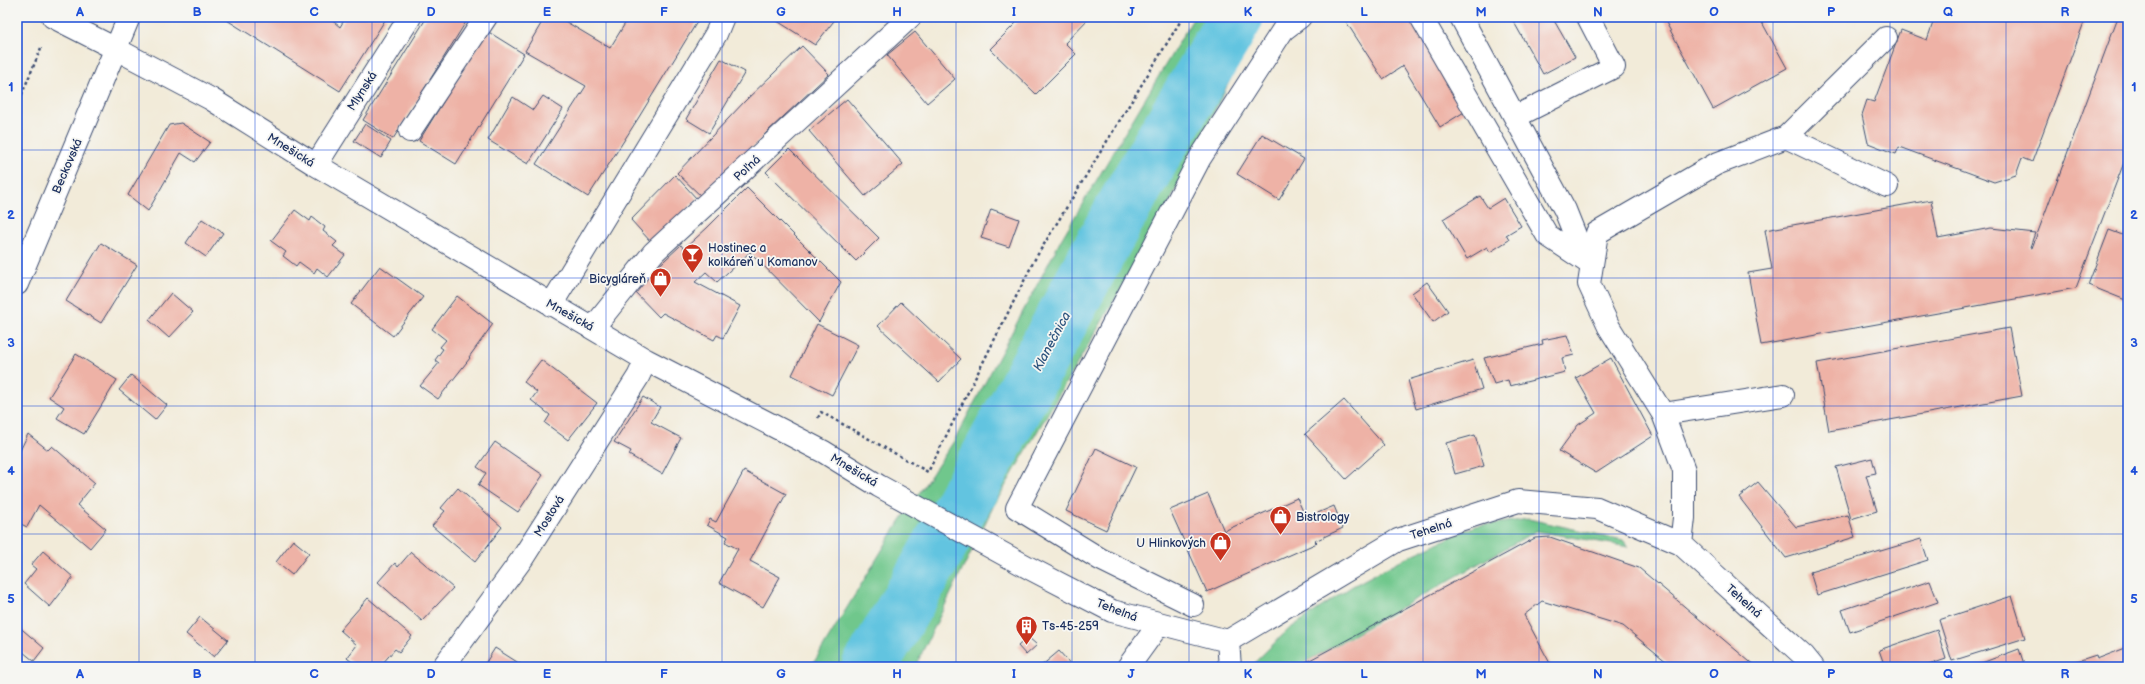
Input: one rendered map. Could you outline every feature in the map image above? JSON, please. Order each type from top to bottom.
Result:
[{"type":"street","name":"Mnešická","points":[[53,17],[212,99],[316,165],[646,360],[824,452],[879,486],[1031,569]]},
{"type":"street","name":"Beckovská","points":[[17,284],[129,17]]},
{"type":"street","name":"Mlynská","points":[[316,165],[410,17]]},
{"type":"street","points":[[410,131],[486,17]]},
{"type":"street","points":[[551,305],[716,34],[723,17]]},
{"type":"street","name":"Poľná","points":[[593,328],[654,252],[910,17]]},
{"type":"street","points":[[1193,605],[1100,559],[1017,508],[1200,158],[1283,30],[1300,17]]},
{"type":"street","points":[[1421,17],[1547,235],[1589,262]]},
{"type":"street","points":[[1461,17],[1566,210],[1589,262]]},
{"type":"street","points":[[1515,117],[1614,67],[1588,17]]},
{"type":"street","points":[[1681,544],[1684,518],[1684,470],[1663,414],[1609,328],[1589,284],[1589,262],[1597,233],[1716,164],[1786,136],[1886,38]]},
{"type":"street","points":[[1786,136],[1887,186]]},
{"type":"street","name":"Mostová","points":[[443,667],[522,559],[638,377],[646,360]]},
{"type":"street","points":[[1663,414],[1782,394]]},
{"type":"street","name":"Tehelná","points":[[1031,569],[1112,611],[1228,641],[1398,540],[1518,501],[1597,508],[1681,544],[1804,656],[1813,667]]},
{"type":"street","points":[[1128,667],[1159,624]]},
{"type":"street","points":[[1228,641],[1230,667]]},
{"type":"path","points":[[821,412],[928,472],[1035,259],[1183,17]]},
{"type":"path","points":[[17,106],[41,48]]},
{"type":"green space","points":[[1194,17],[1267,17],[1256,27],[1157,228],[993,507],[915,667],[811,667],[893,532],[954,441],[1062,238]]},
{"type":"green space","points":[[1529,519],[1623,540],[1629,547],[1536,531],[1297,667],[1254,667],[1256,661],[1289,629],[1351,587],[1399,561],[1475,526]]},
{"type":"building","points":[[222,17],[328,17],[340,27],[346,17],[387,17],[340,91]]},
{"type":"building","points":[[427,17],[469,17],[393,139],[363,120]]},
{"type":"building","points":[[545,17],[558,17],[610,48],[629,17],[700,17],[588,197],[536,164],[586,86],[525,51]]},
{"type":"building","points":[[771,17],[837,17],[815,45]]},
{"type":"building","points":[[1022,17],[1090,17],[1065,43],[1076,54],[1036,94],[990,49]]},
{"type":"building","points":[[1343,17],[1412,17],[1469,109],[1440,127],[1403,66],[1383,79]]},
{"type":"building","points":[[1511,17],[1552,17],[1575,57],[1543,74]]},
{"type":"building","points":[[1663,17],[1759,17],[1787,68],[1713,109]]},
{"type":"building","points":[[1935,17],[2086,17],[2032,162],[2022,158],[2016,175],[1994,182],[1899,147],[1896,154],[1868,143],[1862,115],[1867,100],[1874,102],[1901,30],[1927,40]]},
{"type":"building","points":[[2118,17],[2128,17],[2128,152],[2076,288],[1761,345],[1748,273],[1772,269],[1765,230],[1931,200],[1938,238],[1991,228],[2035,233],[2030,247],[2032,248]]},
{"type":"building","points":[[487,31],[524,54],[456,164],[419,141]]},
{"type":"building","points":[[915,32],[955,79],[927,103],[887,55]]},
{"type":"building","points":[[802,46],[829,74],[768,131],[704,199],[677,173],[745,101]]},
{"type":"building","points":[[721,59],[745,72],[709,133],[686,119]]},
{"type":"building","points":[[543,96],[563,109],[528,164],[488,140],[513,97],[533,110]]},
{"type":"building","points":[[847,99],[903,164],[865,196],[809,131]]},
{"type":"building","points":[[181,123],[210,142],[195,162],[181,153],[148,211],[128,195],[169,125]]},
{"type":"building","points":[[365,124],[391,141],[381,158],[354,141]]},
{"type":"building","points":[[1262,134],[1304,159],[1279,200],[1237,174]]},
{"type":"building","points":[[789,149],[879,238],[856,261],[766,172]]},
{"type":"building","points":[[675,175],[697,199],[651,242],[631,220]]},
{"type":"building","points":[[747,188],[841,282],[819,322],[750,252],[717,282],[706,272],[695,282],[740,306],[723,338],[717,335],[714,340],[663,313],[659,317],[633,290],[681,245],[684,249]]},
{"type":"building","points":[[1480,196],[1488,208],[1504,198],[1521,226],[1506,235],[1509,240],[1490,252],[1487,247],[1467,259],[1443,219]]},
{"type":"building","points":[[991,209],[1019,219],[1009,247],[981,238]]},
{"type":"building","points":[[295,210],[310,221],[312,217],[325,227],[323,231],[337,242],[333,246],[345,255],[328,277],[317,268],[314,273],[299,262],[296,266],[283,256],[286,252],[271,241]]},
{"type":"building","points":[[202,219],[223,233],[206,257],[186,243]]},
{"type":"building","points":[[2109,230],[2128,237],[2128,301],[2088,285]]},
{"type":"building","points":[[101,243],[137,265],[101,323],[66,301]]},
{"type":"building","points":[[380,266],[423,297],[393,336],[351,304]]},
{"type":"building","points":[[1427,282],[1448,311],[1433,322],[1412,293]]},
{"type":"building","points":[[171,293],[193,312],[169,338],[149,320]]},
{"type":"building","points":[[457,296],[493,324],[469,357],[470,358],[438,399],[420,386],[439,363],[435,360],[443,349],[440,347],[446,340],[432,329]]},
{"type":"building","points":[[901,302],[961,359],[939,382],[878,326]]},
{"type":"building","points":[[817,324],[858,345],[832,395],[792,375]]},
{"type":"building","points":[[2009,328],[2022,396],[1829,431],[1817,363]]},
{"type":"building","points":[[1567,335],[1574,355],[1562,358],[1565,372],[1510,386],[1508,380],[1494,384],[1484,358],[1543,344],[1542,340]]},
{"type":"building","points":[[76,354],[117,380],[84,434],[57,418],[64,407],[49,397]]},
{"type":"building","points":[[1611,358],[1653,436],[1596,473],[1559,451],[1578,425],[1596,413],[1576,378]]},
{"type":"building","points":[[541,360],[597,403],[568,440],[545,423],[550,415],[531,400],[537,392],[524,382]]},
{"type":"building","points":[[1473,360],[1482,389],[1416,409],[1408,380]]},
{"type":"building","points":[[131,375],[167,405],[155,420],[119,390]]},
{"type":"building","points":[[643,397],[660,407],[651,422],[681,438],[662,474],[629,455],[631,451],[614,442]]},
{"type":"building","points":[[1344,400],[1384,445],[1346,479],[1305,434]]},
{"type":"building","points":[[28,434],[48,450],[52,446],[95,483],[77,505],[106,529],[90,548],[39,505],[27,527],[17,522],[17,457]]},
{"type":"building","points":[[1475,435],[1484,466],[1455,474],[1446,443]]},
{"type":"building","points":[[495,442],[543,475],[518,512],[478,485],[486,473],[477,467]]},
{"type":"building","points":[[1096,448],[1136,467],[1106,530],[1066,511]]},
{"type":"building","points":[[1872,458],[1876,473],[1866,475],[1877,511],[1851,519],[1836,467]]},
{"type":"building","points":[[744,471],[786,494],[750,561],[780,577],[763,607],[719,583],[738,549],[725,542],[728,537],[707,525],[710,519],[716,522]]},
{"type":"building","points":[[1758,482],[1796,527],[1848,515],[1855,537],[1786,558],[1739,497]]},
{"type":"building","points":[[458,488],[502,527],[475,562],[432,526],[445,511],[441,508]]},
{"type":"building","points":[[1208,494],[1224,531],[1297,498],[1306,518],[1334,506],[1343,528],[1315,541],[1317,543],[1207,592],[1170,510]]},
{"type":"building","points":[[1550,537],[1639,568],[1756,667],[1673,667],[1623,626],[1542,601],[1524,615],[1552,667],[1297,667],[1535,538]]},
{"type":"building","points":[[1921,539],[1928,560],[1817,595],[1810,572]]},
{"type":"building","points":[[293,540],[309,553],[292,575],[276,562]]},
{"type":"building","points":[[43,551],[73,577],[50,607],[24,584],[36,569],[31,565]]},
{"type":"building","points":[[411,552],[453,588],[422,621],[378,582],[395,563],[398,567]]},
{"type":"building","points":[[1930,581],[1938,602],[1850,632],[1842,610]]},
{"type":"building","points":[[2012,596],[2025,638],[1952,661],[1939,620]]},
{"type":"building","points":[[368,598],[412,636],[399,652],[395,649],[382,664],[386,667],[358,667],[347,658],[357,645],[340,630]]},
{"type":"building","points":[[200,617],[228,640],[214,657],[186,634]]},
{"type":"building","points":[[17,625],[44,648],[34,661],[17,647]]},
{"type":"building","points":[[1937,630],[1946,659],[1923,667],[1885,667],[1879,650]]},
{"type":"building","name":"Ts-45-259","points":[[1028,637],[1037,645],[1026,655],[1018,646]]},
{"type":"building","points":[[2128,647],[2128,666],[2125,667],[2059,667],[2096,655],[2097,659]]},
{"type":"building","points":[[495,648],[525,667],[483,667]]},
{"type":"building","points":[[2019,649],[2025,667],[1971,667]]},
{"type":"building","points":[[1059,651],[1073,667],[1040,667]]},
{"type":"waterway","name":"Klanečnica","points":[[869,667],[929,565],[1114,223],[1236,17]]},
{"type":"place","name":"Hostinec a kolkáreň u Komanov","points":[[693,274]]},
{"type":"place","name":"Bicygláreň","points":[[661,298]]},
{"type":"place","name":"Bistrology","points":[[1281,536]]},
{"type":"place","name":"U Hlinkových","points":[[1221,562]]},
{"type":"place","name":"Ts-45-259","points":[[1027,646]]}]
